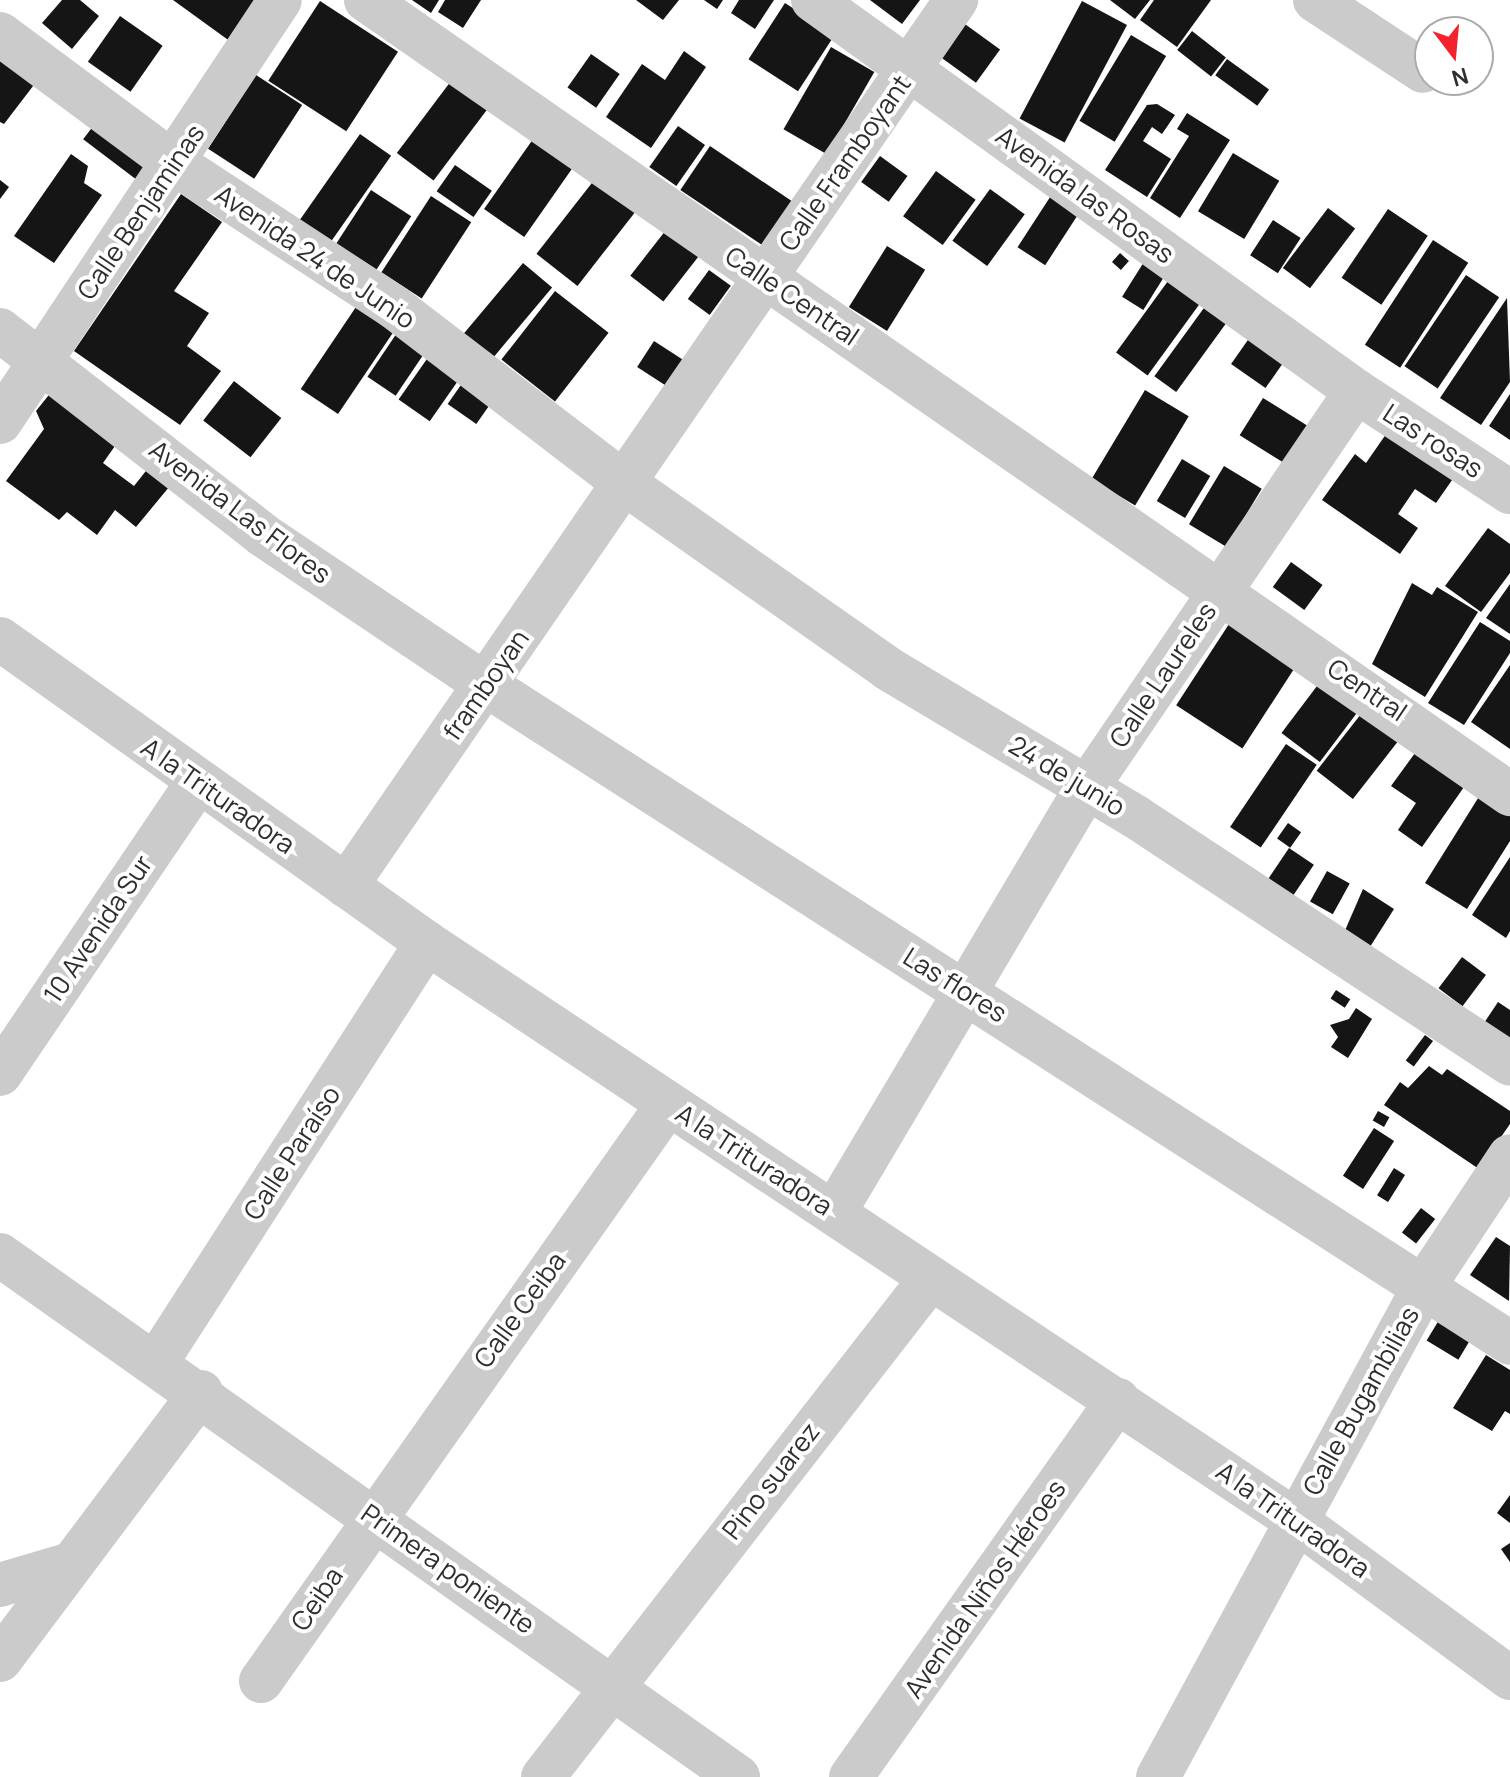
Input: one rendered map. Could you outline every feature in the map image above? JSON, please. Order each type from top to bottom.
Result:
[{"type":"street","name":"Calle Benjaminas","points":[[0,422],[280,0]]},
{"type":"street","name":"Calle Central","points":[[366,0],[1219,591]]},
{"type":"street","name":"Avenida las Rosas","points":[[813,0],[1356,391]]},
{"type":"street","name":"Calle Framboyant","points":[[627,485],[765,277],[911,70],[956,0]]},
{"type":"street","points":[[1315,0],[1414,65]]},
{"type":"street","name":"Avenida 24 de Junio","points":[[0,34],[174,163],[394,307],[627,485]]},
{"type":"street","name":"Avenida Las Flores","points":[[0,330],[42,359],[263,535],[486,685]]},
{"type":"street","name":"Las rosas","points":[[1356,391],[1510,492]]},
{"type":"street","name":"Calle Laureles","points":[[834,1213],[1086,789],[1356,391]]},
{"type":"street","name":"framboyan","points":[[346,886],[627,485]]},
{"type":"street","name":"24 de junio","points":[[627,485],[887,668],[1086,789],[1510,1064]]},
{"type":"street","name":"Central","points":[[1219,591],[1510,794]]},
{"type":"street","name":"A la Trituradora","points":[[0,639],[197,783],[427,943],[1295,1520],[1510,1678]]},
{"type":"street","name":"Las flores","points":[[486,685],[1426,1283]]},
{"type":"street","name":"10 Avenida Sur","points":[[0,1074],[197,783]]},
{"type":"street","name":"Calle Paraíso","points":[[156,1363],[427,943]]},
{"type":"street","name":"Calle Ceiba","points":[[372,1516],[668,1104]]},
{"type":"street","name":"Calle Bugambilias","points":[[1158,1777],[1426,1283],[1510,1156]]},
{"type":"street","name":"Primera poniente","points":[[0,1255],[201,1392],[738,1777]]},
{"type":"street","name":"Pino suarez","points":[[543,1777],[611,1684],[931,1278]]},
{"type":"street","points":[[1426,1283],[1510,1343]]},
{"type":"street","points":[[0,1660],[68,1565],[201,1392]]},
{"type":"street","name":"Avenida Niños Héroes","points":[[851,1777],[1118,1400]]},
{"type":"street","name":"Ceiba","points":[[261,1681],[372,1516]]},
{"type":"street","points":[[0,1585],[68,1565]]},
{"type":"building","points":[[62,0],[80,0],[99,16],[72,49],[42,23]]},
{"type":"building","points":[[173,0],[261,0],[231,42]]},
{"type":"building","points":[[412,0],[439,0],[431,13]]},
{"type":"building","points":[[445,0],[481,0],[463,28],[438,12]]},
{"type":"building","points":[[636,0],[679,0],[663,20]]},
{"type":"building","points":[[704,0],[723,0],[717,9]]},
{"type":"building","points":[[739,0],[774,0],[755,29],[731,13]]},
{"type":"building","points":[[870,0],[920,0],[902,24]]},
{"type":"building","points":[[1110,0],[1150,0],[1135,19]]},
{"type":"building","points":[[1154,0],[1211,0],[1177,47],[1140,20]]},
{"type":"building","points":[[320,1],[398,52],[346,131],[268,81]]},
{"type":"building","points":[[1082,1],[1127,25],[1065,142],[1020,118]]},
{"type":"building","points":[[785,3],[834,35],[798,91],[749,59]]},
{"type":"building","points":[[120,16],[163,46],[130,92],[88,62]]},
{"type":"building","points":[[958,19],[1000,50],[976,83],[934,52]]},
{"type":"building","points":[[1192,31],[1226,57],[1211,76],[1177,50]]},
{"type":"building","points":[[1131,35],[1166,56],[1115,142],[1079,121]]},
{"type":"building","points":[[831,47],[874,72],[827,154],[784,129]]},
{"type":"building","points":[[0,49],[40,77],[4,124],[0,122]]},
{"type":"building","points":[[684,51],[706,67],[651,148],[606,117],[642,64],[665,80]]},
{"type":"building","points":[[591,54],[620,74],[596,108],[567,88]]},
{"type":"building","points":[[1227,59],[1269,90],[1257,106],[1215,75]]},
{"type":"building","points":[[256,75],[302,105],[254,179],[208,149]]},
{"type":"building","points":[[451,81],[488,109],[434,181],[397,153]]},
{"type":"building","points":[[1157,104],[1175,115],[1162,134],[1152,127],[1143,141],[1171,159],[1147,197],[1105,170],[1147,105]]},
{"type":"building","points":[[1187,113],[1230,140],[1180,218],[1150,198],[1189,136],[1177,129]]},
{"type":"building","points":[[100,117],[155,159],[138,181],[83,139]]},
{"type":"building","points":[[678,126],[705,145],[676,186],[649,167]]},
{"type":"building","points":[[538,132],[578,160],[524,237],[484,209]]},
{"type":"building","points":[[360,134],[391,156],[331,242],[300,220]]},
{"type":"building","points":[[710,146],[792,201],[762,245],[680,190]]},
{"type":"building","points":[[1233,153],[1279,181],[1244,239],[1198,211]]},
{"type":"building","points":[[71,154],[88,166],[84,183],[102,195],[54,263],[14,236]]},
{"type":"building","points":[[880,156],[908,176],[889,202],[861,182]]},
{"type":"building","points":[[455,165],[492,191],[474,217],[437,191]]},
{"type":"building","points":[[936,171],[976,200],[943,245],[903,216]]},
{"type":"building","points":[[595,179],[636,211],[577,286],[537,254]]},
{"type":"building","points":[[0,180],[9,187],[0,199]]},
{"type":"building","points":[[990,189],[1025,214],[987,266],[952,241]]},
{"type":"building","points":[[371,190],[411,216],[376,270],[336,244]]},
{"type":"building","points":[[1054,191],[1082,209],[1045,265],[1018,247]]},
{"type":"building","points":[[181,194],[222,222],[174,291],[209,313],[187,346],[221,371],[180,425],[74,351]]},
{"type":"building","points":[[431,196],[471,222],[422,298],[381,272]]},
{"type":"building","points":[[1328,208],[1355,228],[1310,288],[1283,268]]},
{"type":"building","points":[[1388,209],[1428,236],[1381,305],[1342,278]]},
{"type":"building","points":[[1273,220],[1301,238],[1278,273],[1250,255]]},
{"type":"building","points":[[666,230],[699,256],[663,302],[630,276]]},
{"type":"building","points":[[1433,240],[1468,263],[1400,368],[1365,345]]},
{"type":"building","points":[[887,246],[925,270],[887,331],[849,307]]},
{"type":"building","points":[[1120,253],[1129,261],[1121,270],[1112,262]]},
{"type":"building","points":[[1147,257],[1168,270],[1143,310],[1122,297]]},
{"type":"building","points":[[523,263],[552,287],[493,358],[464,333]]},
{"type":"building","points":[[709,270],[731,286],[710,315],[688,299]]},
{"type":"building","points":[[1176,270],[1208,293],[1148,375],[1116,353]]},
{"type":"building","points":[[1466,275],[1499,297],[1438,389],[1404,366]]},
{"type":"building","points":[[555,291],[609,333],[555,401],[501,360]]},
{"type":"building","points":[[1507,298],[1510,382],[1481,425],[1440,398]]},
{"type":"building","points":[[360,301],[397,326],[338,414],[301,389]]},
{"type":"building","points":[[1209,301],[1231,317],[1176,392],[1154,376]]},
{"type":"building","points":[[401,327],[429,346],[396,396],[367,377]]},
{"type":"building","points":[[1250,337],[1284,361],[1265,388],[1231,364]]},
{"type":"building","points":[[654,341],[683,360],[666,386],[637,367]]},
{"type":"building","points":[[429,356],[460,378],[430,421],[399,399]]},
{"type":"building","points":[[470,372],[499,392],[476,424],[448,404]]},
{"type":"building","points":[[234,381],[281,418],[250,457],[203,420]]},
{"type":"building","points":[[56,386],[122,436],[103,463],[134,486],[157,457],[179,475],[136,527],[115,510],[97,535],[67,512],[59,520],[6,481],[44,429],[36,411]]},
{"type":"building","points":[[1145,390],[1189,416],[1135,505],[1091,479]]},
{"type":"building","points":[[1510,394],[1510,440],[1489,426]]},
{"type":"building","points":[[1263,398],[1307,426],[1284,463],[1240,435]]},
{"type":"building","points":[[1391,427],[1457,473],[1436,503],[1415,489],[1398,514],[1418,528],[1400,554],[1322,500],[1355,454],[1366,463]]},
{"type":"building","points":[[1182,459],[1210,476],[1185,518],[1157,501]]},
{"type":"building","points":[[1224,466],[1262,489],[1227,547],[1189,524]]},
{"type":"building","points":[[1488,528],[1510,544],[1510,573],[1481,612],[1445,586]]},
{"type":"building","points":[[1291,562],[1323,585],[1304,610],[1273,587]]},
{"type":"building","points":[[1412,583],[1432,595],[1437,587],[1478,612],[1425,697],[1372,664]]},
{"type":"building","points":[[1510,584],[1510,634],[1486,618]]},
{"type":"building","points":[[1480,622],[1510,641],[1510,653],[1464,725],[1428,703]]},
{"type":"building","points":[[1229,624],[1295,667],[1242,748],[1176,705]]},
{"type":"building","points":[[1510,665],[1510,749],[1471,722]]},
{"type":"building","points":[[1320,682],[1358,711],[1320,762],[1281,733]]},
{"type":"building","points":[[1361,714],[1397,742],[1353,799],[1317,771]]},
{"type":"building","points":[[1286,744],[1317,765],[1261,848],[1230,827]]},
{"type":"building","points":[[1415,753],[1464,787],[1422,847],[1398,830],[1416,803],[1391,786]]},
{"type":"building","points":[[1480,795],[1510,814],[1510,841],[1467,909],[1425,883]]},
{"type":"building","points":[[1288,823],[1301,832],[1290,848],[1277,839]]},
{"type":"building","points":[[1289,848],[1314,865],[1292,898],[1267,881]]},
{"type":"building","points":[[1510,857],[1510,931],[1506,938],[1472,915]]},
{"type":"building","points":[[1327,871],[1350,884],[1333,914],[1310,902]]},
{"type":"building","points":[[1363,889],[1394,909],[1368,950],[1343,935]]},
{"type":"building","points":[[1462,957],[1486,975],[1462,1006],[1439,988]]},
{"type":"building","points":[[1336,990],[1350,999],[1345,1008],[1331,998]]},
{"type":"building","points":[[1498,1002],[1510,1010],[1510,1046],[1482,1026]]},
{"type":"building","points":[[1356,1008],[1372,1019],[1348,1058],[1331,1047],[1338,1037],[1330,1025],[1349,1019]]},
{"type":"building","points":[[1425,1035],[1433,1041],[1414,1067],[1406,1061]]},
{"type":"building","points":[[1429,1066],[1442,1075],[1447,1069],[1510,1111],[1510,1124],[1479,1169],[1384,1105],[1400,1082],[1408,1088]]},
{"type":"building","points":[[1378,1111],[1389,1117],[1384,1127],[1373,1121]]},
{"type":"building","points":[[1374,1128],[1394,1141],[1363,1189],[1343,1176]]},
{"type":"building","points":[[1394,1168],[1405,1175],[1388,1202],[1377,1195]]},
{"type":"building","points":[[1421,1208],[1435,1219],[1416,1244],[1402,1232]]},
{"type":"building","points":[[1496,1237],[1510,1246],[1509,1301],[1470,1275]]},
{"type":"building","points":[[1439,1320],[1471,1339],[1458,1360],[1427,1341]]},
{"type":"building","points":[[1486,1355],[1510,1370],[1510,1414],[1505,1411],[1492,1431],[1453,1408]]},
{"type":"building","points":[[1510,1495],[1510,1523],[1497,1513]]},
{"type":"building","points":[[1510,1543],[1510,1562],[1501,1549]]}]
